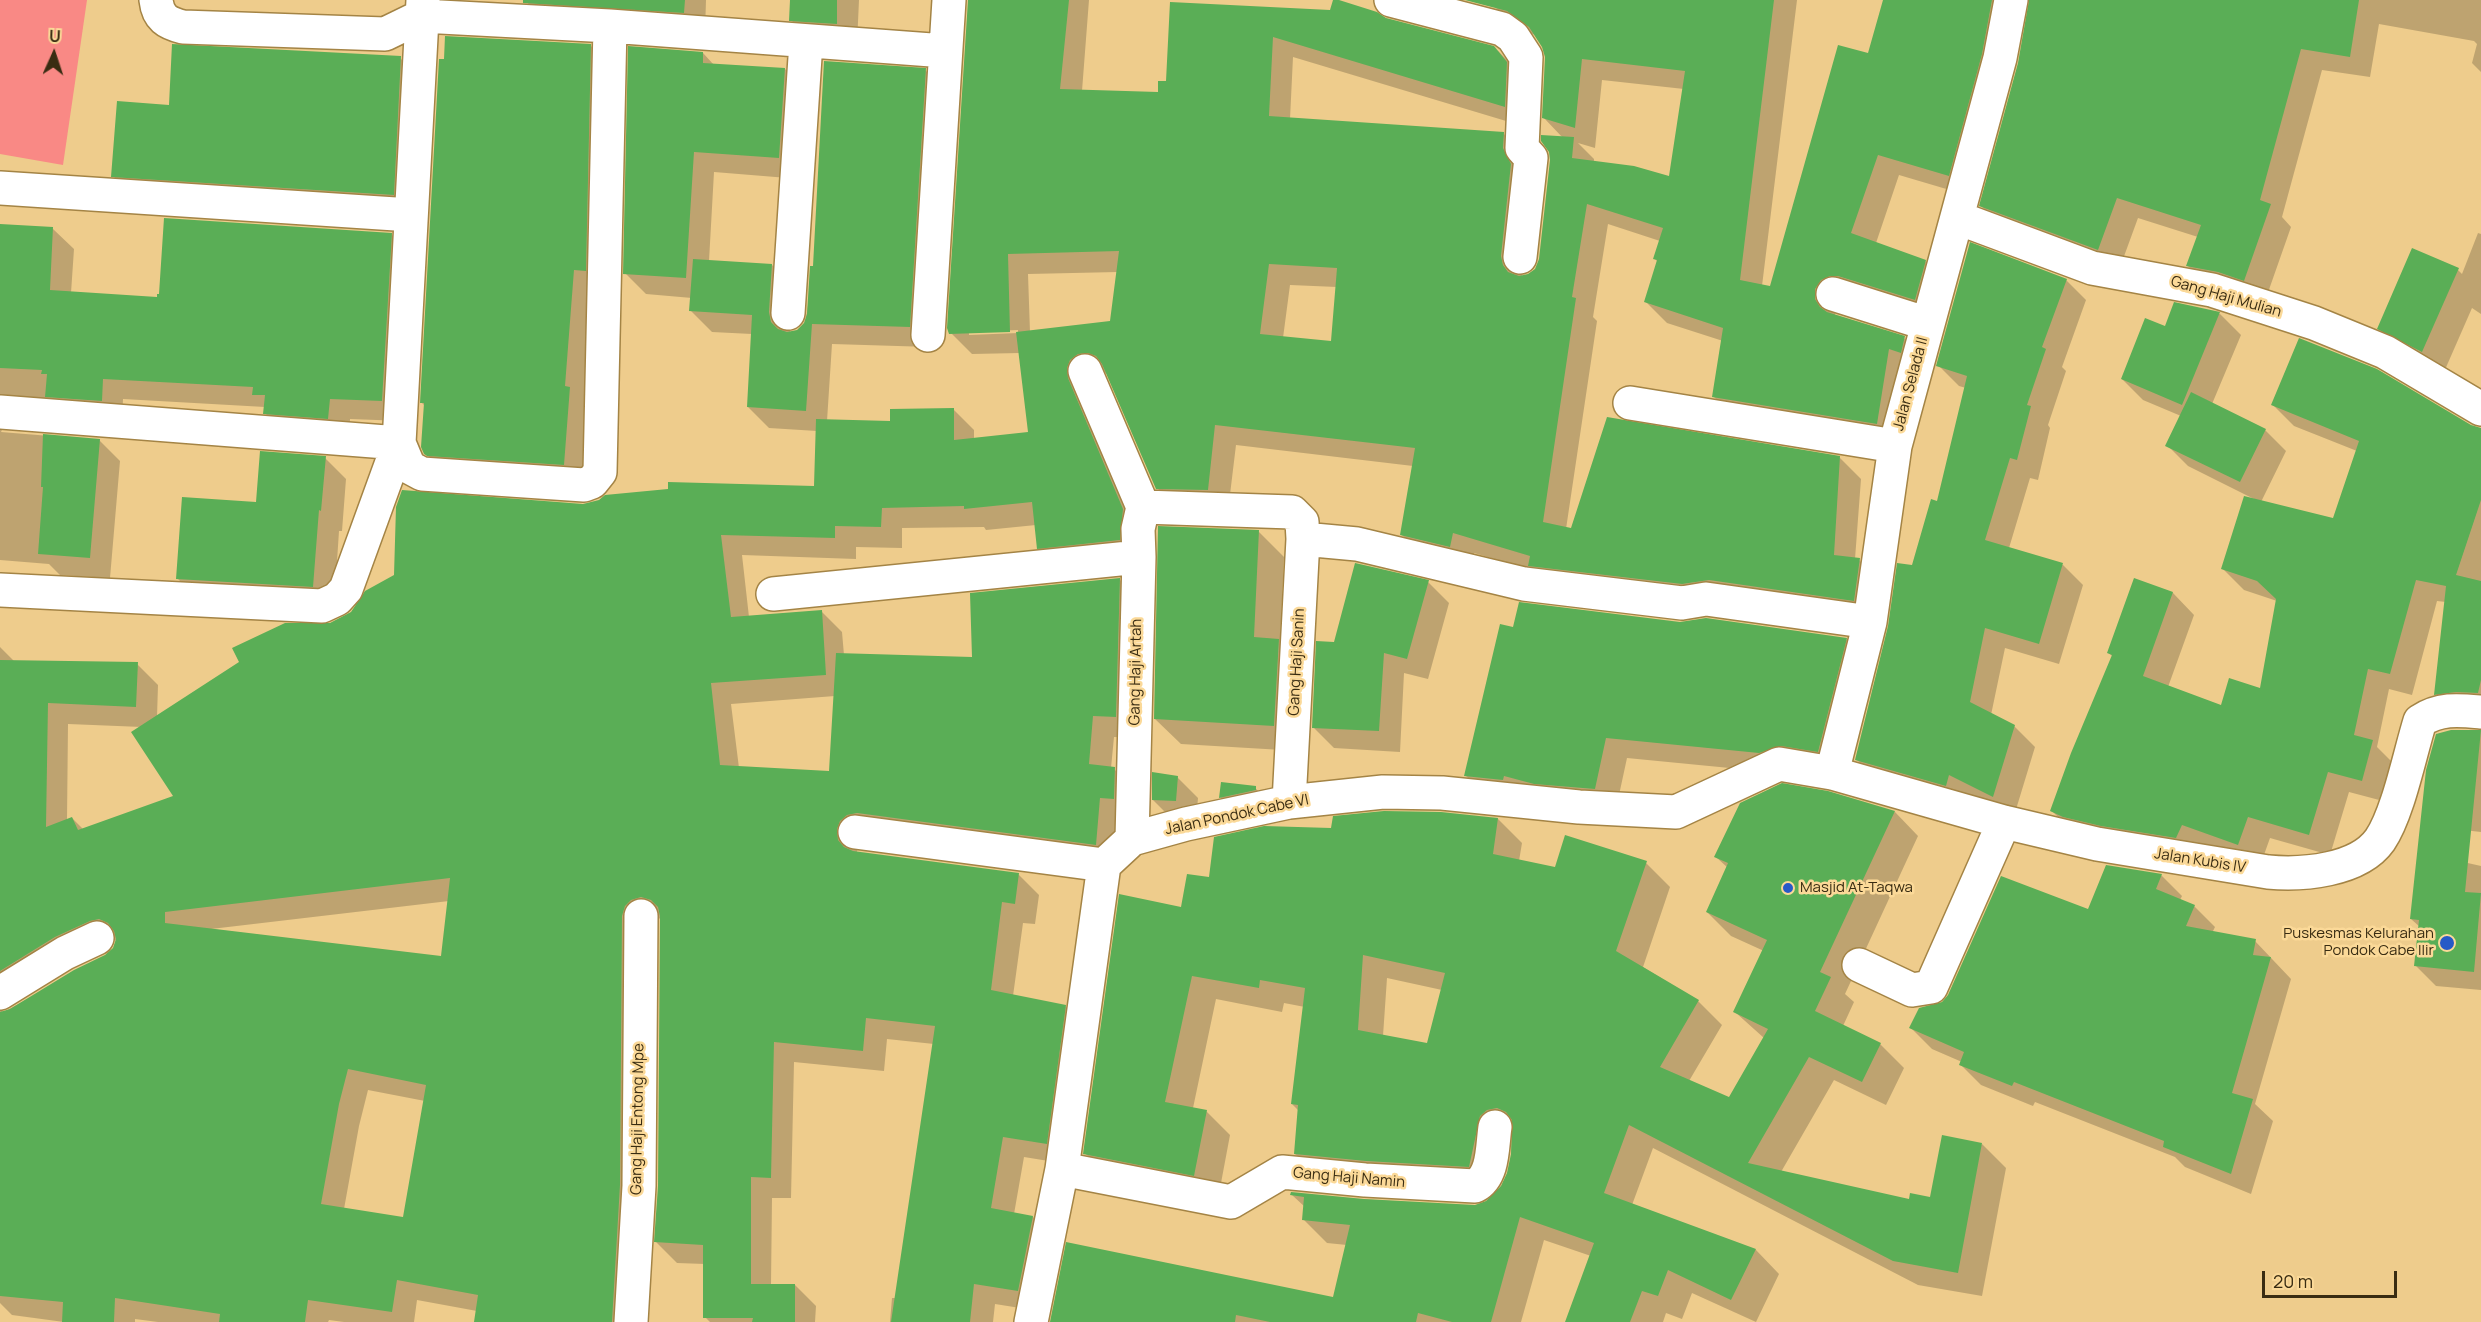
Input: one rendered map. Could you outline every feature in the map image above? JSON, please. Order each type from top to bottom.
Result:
[{"type":"street","points":[[156,0],[159,14],[168,23],[183,27],[385,34],[422,8],[610,26],[945,51]]},
{"type":"street","points":[[928,335],[949,0]]},
{"type":"street","points":[[1391,0],[1502,29],[1513,37],[1526,57],[1522,148],[1531,158],[1520,257]]},
{"type":"street","name":"Jalan Selada II","points":[[1832,773],[1870,622],[1895,446],[2000,58],[2011,0]]},
{"type":"street","points":[[0,590],[322,606],[337,599],[346,589],[399,442],[422,8]]},
{"type":"street","points":[[399,442],[409,467],[422,474],[584,485],[598,477],[600,472],[610,26]]},
{"type":"street","points":[[788,313],[806,42]]},
{"type":"street","points":[[0,188],[411,216]]},
{"type":"street","name":"Gang Haji Mulian","points":[[1958,218],[2092,268],[2212,290],[2314,323],[2385,352],[2481,409]]},
{"type":"street","points":[[1833,294],[1928,324]]},
{"type":"street","points":[[1085,370],[1143,507],[1292,512],[1303,530],[1524,584],[1682,603],[1706,599],[1870,622]]},
{"type":"street","points":[[1630,403],[1895,446]]},
{"type":"street","points":[[0,412],[399,442]]},
{"type":"street","name":"Gang Haji Artah","points":[[1132,839],[1138,529],[1143,507]]},
{"type":"street","name":"Gang Haji Sanin","points":[[1289,802],[1303,530]]},
{"type":"street","points":[[773,594],[1139,557]]},
{"type":"street","name":"Jalan Kubis IV","points":[[1832,773],[2004,822],[2097,844],[2268,872],[2293,874],[2341,865],[2364,854],[2379,841],[2390,821],[2420,721],[2433,713],[2453,709],[2481,712]]},
{"type":"street","name":"Jalan Pondok Cabe VI","points":[[1104,865],[1132,839],[1186,824],[1289,802],[1383,792],[1443,792],[1579,807],[1676,812],[1779,764],[1832,773]]},
{"type":"street","points":[[1859,965],[1912,990],[1931,987],[2004,822]]},
{"type":"street","points":[[855,832],[1104,865],[1062,1169],[1031,1322]]},
{"type":"street","name":"Gang Haji Entong Mpe","points":[[632,1322],[639,1186],[641,916]]},
{"type":"street","points":[[0,993],[64,953],[97,938]]},
{"type":"street","name":"Gang Haji Namin","points":[[1062,1169],[1231,1202],[1282,1172],[1365,1180],[1475,1185],[1483,1182],[1488,1172],[1495,1127]]},
{"type":"shaded area","points":[[0,0],[87,0],[63,165],[0,154]]},
{"type":"building","points":[[523,0],[685,0],[684,13],[523,3]]},
{"type":"building","points":[[790,0],[837,0],[837,24],[789,21]]},
{"type":"building","points":[[968,0],[1069,0],[1060,89],[1158,92],[1158,81],[1166,81],[1170,2],[1330,10],[1333,0],[1339,0],[1377,12],[1386,18],[1494,46],[1507,62],[1505,107],[1273,37],[1269,116],[1504,132],[1503,148],[1511,164],[1501,256],[1508,272],[1519,276],[1535,269],[1539,259],[1550,160],[1549,152],[1541,141],[1541,135],[1574,137],[1572,158],[1634,166],[1669,176],[1685,71],[1582,59],[1575,128],[1542,118],[1545,57],[1542,47],[1529,27],[1507,11],[1465,0],[1774,0],[1740,280],[1770,286],[1838,45],[1868,53],[1883,0],[1992,0],[1982,54],[1949,176],[1878,155],[1851,233],[1926,260],[1915,300],[1838,276],[1830,276],[1821,280],[1815,289],[1815,299],[1827,312],[1905,336],[1901,353],[1889,349],[1877,424],[1712,397],[1723,328],[1644,302],[1657,260],[1653,259],[1663,228],[1587,204],[1572,297],[1576,298],[1543,522],[1571,528],[1607,417],[1840,456],[1834,555],[1860,558],[1854,601],[1709,580],[1682,584],[1528,566],[1530,556],[1453,533],[1450,547],[1400,535],[1415,448],[1215,425],[1208,490],[1156,489],[1102,364],[1096,356],[1088,353],[1078,354],[1070,360],[1067,368],[1068,378],[1123,509],[1120,540],[1037,549],[1032,502],[964,509],[964,506],[882,508],[881,527],[835,526],[835,538],[721,535],[731,617],[822,610],[826,675],[711,683],[720,765],[829,771],[836,653],[972,657],[970,593],[1120,578],[1116,717],[1093,716],[1089,764],[1115,767],[1114,799],[1100,798],[1096,845],[857,813],[847,815],[840,821],[837,829],[838,840],[844,847],[853,851],[1019,873],[1015,904],[1002,902],[991,990],[1066,1005],[1047,1144],[1003,1137],[991,1208],[1033,1216],[1018,1291],[974,1284],[970,1322],[891,1322],[935,1026],[866,1018],[863,1051],[774,1042],[771,1178],[751,1177],[751,1284],[795,1284],[795,1322],[752,1322],[753,1318],[703,1318],[703,1245],[654,1242],[658,1186],[660,916],[658,907],[651,900],[641,897],[631,900],[625,906],[622,916],[620,1185],[612,1322],[474,1322],[478,1295],[397,1280],[392,1312],[308,1300],[305,1322],[219,1322],[220,1314],[115,1298],[114,1322],[62,1322],[63,1302],[0,1296],[0,1012],[10,1009],[74,970],[105,955],[113,948],[116,939],[108,923],[99,919],[90,921],[55,937],[0,971],[0,660],[138,662],[136,707],[48,703],[46,827],[72,817],[78,830],[173,796],[131,732],[239,662],[232,648],[285,623],[330,623],[351,612],[365,591],[394,575],[396,507],[402,490],[583,504],[599,500],[605,495],[668,489],[668,482],[814,486],[816,419],[890,421],[890,409],[954,408],[954,440],[1028,432],[1016,332],[1110,321],[1119,251],[1008,254],[1010,332],[949,334],[947,328]],"holes":[[[1269,264],[1337,268],[1331,341],[1260,334]],[[450,878],[441,956],[165,923],[165,912]],[[348,1069],[426,1085],[403,1217],[321,1204],[339,1104]]]},
{"type":"building","points":[[2029,0],[2359,0],[2350,57],[2301,49],[2260,200],[2271,204],[2244,281],[2218,272],[2186,266],[2201,225],[2117,198],[2098,250],[1979,206],[2018,63]]},
{"type":"building","points":[[445,36],[591,44],[586,271],[574,270],[565,386],[570,387],[564,465],[427,456],[421,447],[424,403],[420,403],[439,59],[444,59]]},
{"type":"building","points":[[172,44],[401,56],[394,195],[111,177],[117,101],[169,105]]},
{"type":"building","points":[[628,46],[703,52],[703,63],[785,68],[779,158],[694,152],[686,278],[623,274]]},
{"type":"building","points":[[824,61],[926,68],[910,327],[812,324],[806,411],[747,407],[752,315],[689,311],[693,259],[772,264],[769,312],[771,322],[778,329],[787,332],[797,330],[804,323],[807,314],[810,266],[813,266]]},
{"type":"building","points":[[164,218],[392,233],[382,401],[330,399],[328,419],[263,414],[265,395],[252,395],[253,387],[103,379],[102,401],[45,397],[47,374],[41,374],[42,370],[0,368],[0,224],[53,227],[50,290],[157,297]]},
{"type":"building","points":[[1970,242],[2067,279],[2042,347],[2046,349],[2027,405],[2031,406],[2017,460],[2010,458],[1985,540],[2063,563],[2039,644],[1985,628],[1970,702],[2015,725],[1993,797],[1949,775],[1946,786],[1855,760],[1888,626],[1897,563],[1912,565],[1931,499],[1937,501],[1967,376],[1936,366]]},
{"type":"building","points":[[2412,248],[2459,268],[2422,352],[2377,329]]},
{"type":"building","points":[[2174,302],[2220,312],[2182,405],[2121,379],[2145,318],[2165,326]]},
{"type":"building","points":[[2299,338],[2377,369],[2471,425],[2481,428],[2481,500],[2456,575],[2481,581],[2481,680],[2478,693],[2456,692],[2434,695],[2446,586],[2416,580],[2390,674],[2368,669],[2354,735],[2373,740],[2362,781],[2328,772],[2309,835],[2248,817],[2238,845],[2182,825],[2176,838],[2101,826],[2063,817],[2050,811],[2071,753],[2112,655],[2107,653],[2134,578],[2173,592],[2143,676],[2221,705],[2229,678],[2260,688],[2276,599],[2257,581],[2221,569],[2244,496],[2333,518],[2359,441],[2271,405]]},
{"type":"building","points":[[2191,392],[2266,429],[2240,482],[2165,446]]},
{"type":"building","points":[[43,434],[100,439],[90,558],[38,554],[43,487],[41,487]]},
{"type":"building","points":[[260,451],[326,456],[313,587],[176,579],[182,497],[256,502]]},
{"type":"building","points":[[1158,526],[1259,530],[1254,637],[1279,639],[1274,726],[1154,719]]},
{"type":"building","points":[[1355,563],[1429,580],[1407,659],[1384,653],[1379,731],[1312,728],[1316,641],[1334,642]]},
{"type":"building","points":[[1519,602],[1680,622],[1706,618],[1847,638],[1818,752],[1781,746],[1759,753],[1606,738],[1595,789],[1534,784],[1504,776],[1503,780],[1464,776],[1500,624],[1513,627]]},
{"type":"building","points":[[2451,730],[2481,730],[2465,892],[2481,893],[2474,972],[2414,966],[2419,920],[2410,919],[2426,770],[2436,734]]},
{"type":"building","points":[[1152,772],[1178,776],[1176,801],[1152,800]]},
{"type":"building","points":[[1221,782],[1256,786],[1256,790],[1219,798]]},
{"type":"building","points":[[1782,783],[1828,791],[1895,811],[1820,972],[1831,977],[1815,1011],[1881,1043],[1862,1082],[1809,1057],[1748,1163],[1909,1199],[1910,1193],[1930,1197],[1942,1135],[1982,1143],[1958,1273],[1893,1261],[1629,1125],[1604,1193],[1756,1249],[1731,1300],[1668,1270],[1658,1296],[1642,1291],[1630,1322],[1565,1322],[1594,1243],[1520,1217],[1491,1322],[1452,1322],[1418,1313],[1416,1322],[1270,1322],[1236,1315],[1235,1322],[1050,1322],[1066,1242],[1333,1297],[1350,1225],[1302,1220],[1304,1197],[1290,1195],[1291,1192],[1364,1199],[1475,1205],[1486,1201],[1501,1186],[1507,1173],[1511,1154],[1512,1120],[1506,1112],[1497,1108],[1487,1110],[1480,1116],[1469,1167],[1294,1154],[1298,1105],[1291,1104],[1305,988],[1260,980],[1259,988],[1192,976],[1165,1102],[1207,1110],[1194,1176],[1083,1154],[1119,894],[1181,907],[1187,874],[1209,877],[1214,837],[1264,826],[1331,828],[1333,816],[1384,811],[1441,812],[1498,818],[1493,854],[1555,867],[1565,835],[1647,861],[1616,951],[1699,1000],[1660,1067],[1729,1097],[1768,1029],[1733,1012],[1767,940],[1706,912],[1728,863],[1714,857],[1740,803]],"holes":[[[1363,955],[1445,973],[1427,1043],[1358,1030]]]},
{"type":"building","points":[[2106,865],[2162,874],[2156,889],[2195,905],[2186,926],[2256,939],[2253,955],[2271,957],[2232,1093],[2253,1099],[2231,1174],[2163,1147],[2164,1141],[2014,1082],[2012,1086],[1959,1065],[1964,1052],[1909,1028],[1919,1008],[1942,1002],[1948,995],[2001,876],[2088,909]]},
{"type":"place","name":"Masjid At-Taqwa","points":[[1788,888]]},
{"type":"place","name":"Puskesmas Kelurahan Pondok Cabe Ilir","points":[[2447,943]]}]
